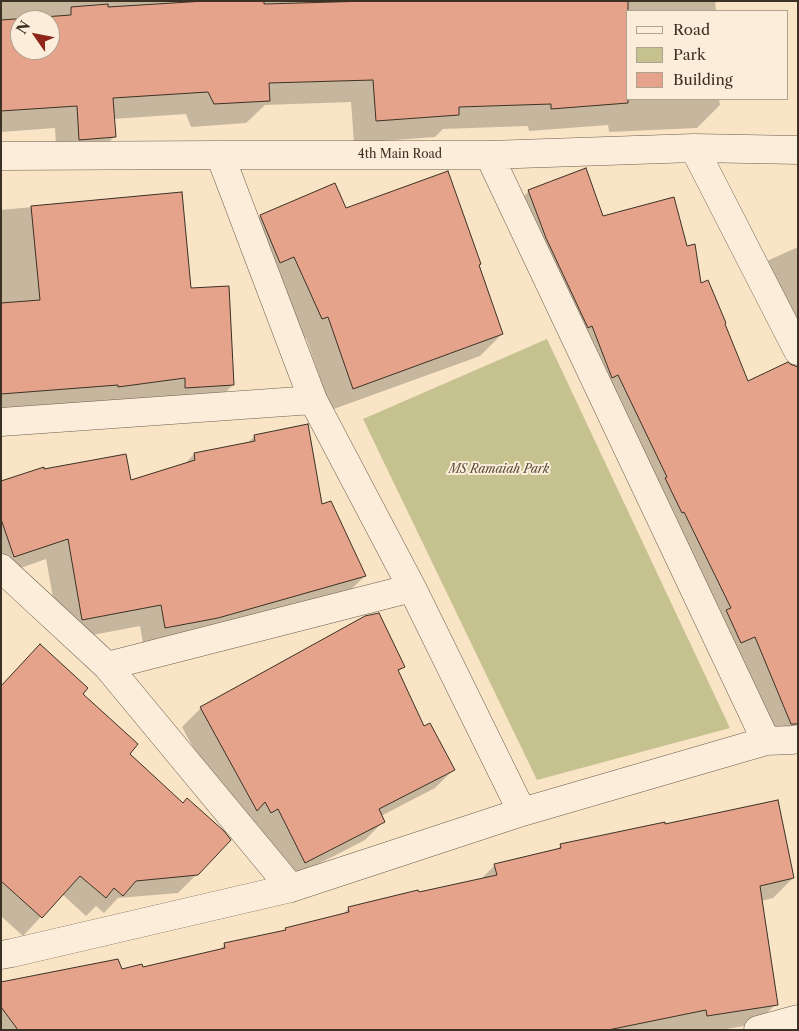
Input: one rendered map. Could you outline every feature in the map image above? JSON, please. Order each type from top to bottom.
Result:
[{"type":"street","name":"4th Main Road","points":[[1,156],[489,155],[694,148],[798,150]]},
{"type":"street","points":[[694,148],[798,351]]},
{"type":"street","points":[[220,155],[313,400],[412,588],[522,812]]},
{"type":"street","points":[[5,950],[291,888],[522,812],[789,743],[489,155]]},
{"type":"street","points":[[1,422],[313,400]]},
{"type":"street","points":[[1,568],[107,666],[291,888]]},
{"type":"street","points":[[107,666],[412,588]]},
{"type":"street","points":[[758,1030],[798,1018]]},
{"type":"green space","name":"MS Ramaiah Park","points":[[547,339],[730,728],[537,780],[363,419]]},
{"type":"building","points":[[205,1],[264,1],[264,4],[368,1],[628,1],[628,10],[626,10],[626,100],[628,100],[628,103],[551,109],[551,104],[459,107],[459,115],[376,121],[373,80],[269,83],[270,101],[214,104],[208,92],[113,98],[116,137],[79,140],[77,106],[1,111],[1,20],[10,19],[10,60],[60,60],[60,16],[71,15],[71,7],[108,4],[108,7]]},
{"type":"building","points":[[586,168],[603,216],[674,197],[687,246],[695,244],[701,283],[708,280],[748,381],[788,362],[798,367],[798,724],[791,724],[755,637],[741,643],[726,610],[731,608],[684,512],[682,513],[665,478],[667,477],[618,375],[612,378],[592,326],[588,328],[546,238],[528,190]]},
{"type":"building","points":[[448,171],[481,264],[479,265],[503,334],[353,389],[328,317],[322,319],[294,257],[280,263],[260,215],[335,183],[346,208]]},
{"type":"building","points":[[182,192],[191,288],[229,286],[234,385],[185,388],[185,378],[118,387],[118,385],[1,394],[1,303],[40,300],[31,206]]},
{"type":"building","points":[[308,424],[322,504],[331,501],[366,576],[218,618],[165,628],[161,605],[82,620],[68,539],[14,557],[1,519],[1,481],[44,467],[44,469],[126,454],[131,480],[195,460],[194,453],[255,441],[254,435]]},
{"type":"building","points":[[379,613],[405,667],[398,670],[424,726],[430,723],[455,770],[379,809],[385,822],[305,863],[278,809],[271,813],[265,802],[257,811],[200,707],[365,616]]},
{"type":"building","points":[[40,644],[88,688],[83,694],[138,744],[130,754],[183,803],[187,798],[224,831],[231,840],[198,875],[136,881],[123,896],[114,888],[106,898],[80,876],[42,918],[1,881],[1,686]]},
{"type":"building","points":[[778,800],[794,878],[760,886],[778,1005],[707,1016],[706,1010],[608,1030],[18,1030],[1,1007],[1,982],[118,959],[122,969],[142,964],[143,967],[225,948],[224,943],[286,930],[285,928],[349,912],[348,907],[418,890],[419,892],[497,875],[494,864],[561,848],[560,844]]}]
